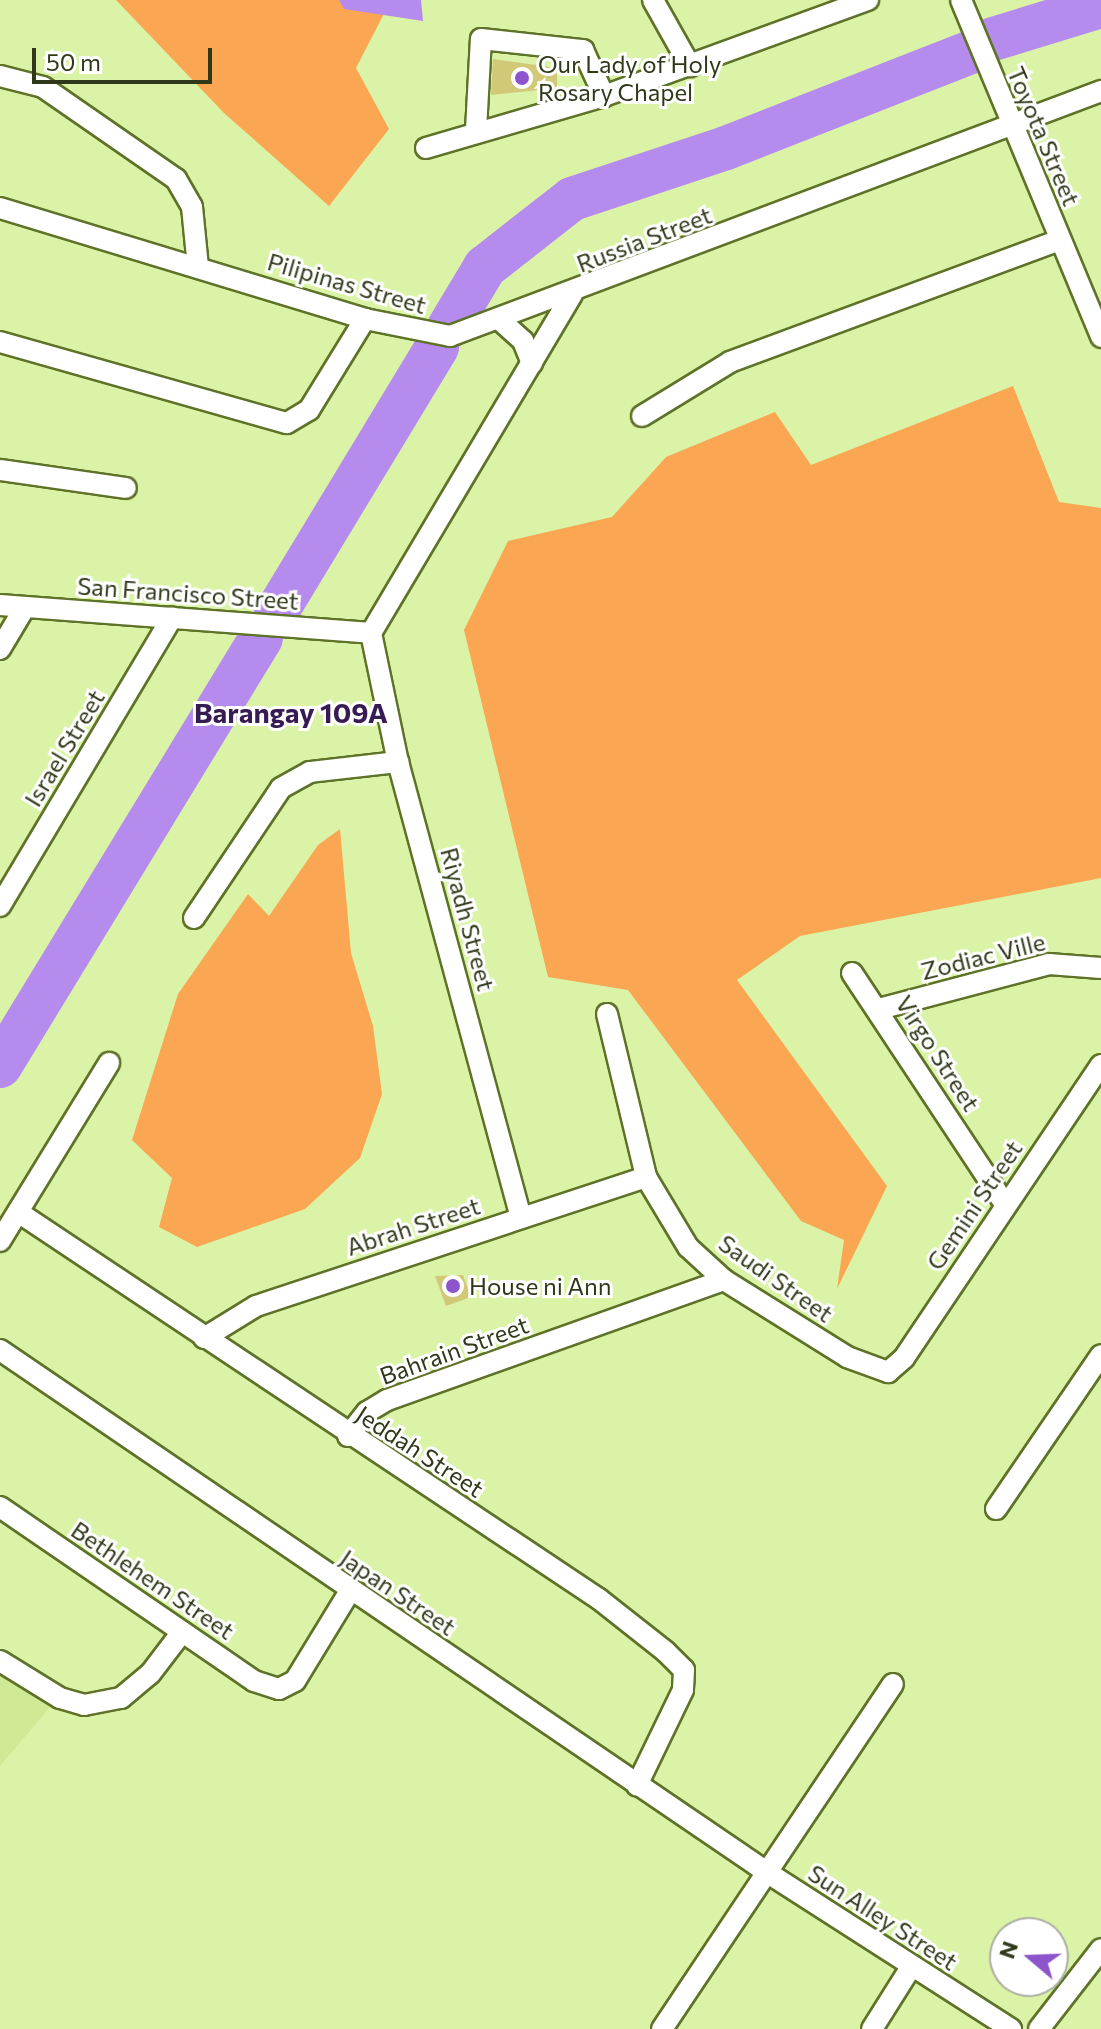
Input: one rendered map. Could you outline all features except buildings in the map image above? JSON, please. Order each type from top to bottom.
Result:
[{"type":"street","points":[[653,0],[690,66]]},
{"type":"street","name":"Toyota Street","points":[[961,0],[1101,337]]},
{"type":"street","points":[[426,148],[476,130],[604,96],[859,2]]},
{"type":"street","points":[[476,130],[481,39],[583,50],[604,96]]},
{"type":"street","points":[[0,76],[43,87],[176,179],[192,207],[198,267]]},
{"type":"street","name":"Russia Street","points":[[371,633],[572,294],[1101,91]]},
{"type":"street","name":"Pilipinas Street","points":[[0,208],[365,319],[450,336],[501,321],[572,294]]},
{"type":"street","points":[[642,416],[730,362],[1060,240]]},
{"type":"street","points":[[0,342],[287,423],[309,410],[365,319]]},
{"type":"street","points":[[501,321],[523,341],[532,363]]},
{"type":"street","points":[[0,470],[126,488]]},
{"type":"street","name":"San Francisco Street","points":[[0,605],[371,633]]},
{"type":"street","points":[[0,649],[25,607]]},
{"type":"street","name":"Israel Street","points":[[0,906],[172,617]]},
{"type":"street","name":"Riyadh Street","points":[[371,633],[398,762],[521,1218]]},
{"type":"street","points":[[194,918],[281,788],[310,772],[398,762]]},
{"type":"street","name":"Zodiac Ville","points":[[879,1009],[1049,964],[1101,968]]},
{"type":"street","name":"Virgo Street","points":[[852,973],[879,1009],[1004,1203]]},
{"type":"street","name":"Saudi Street","points":[[607,1014],[646,1177],[688,1247],[724,1280],[847,1357],[888,1372]]},
{"type":"street","points":[[0,1241],[109,1063]]},
{"type":"street","name":"Gemini Street","points":[[888,1372],[904,1358],[1004,1203],[1101,1065]]},
{"type":"street","name":"Abrah Street","points":[[204,1338],[256,1306],[646,1177]]},
{"type":"street","name":"Jeddah Street","points":[[18,1212],[348,1436],[599,1599],[684,1670],[683,1690],[637,1785]]},
{"type":"street","name":"Bahrain Street","points":[[348,1436],[367,1412],[387,1400],[724,1280]]},
{"type":"street","name":"Japan Street","points":[[0,1350],[768,1873]]},
{"type":"street","points":[[996,1509],[1101,1355]]},
{"type":"street","name":"Bethlehem Street","points":[[0,1507],[254,1681],[279,1689],[295,1681],[350,1591]]},
{"type":"street","points":[[0,1661],[60,1698],[84,1705],[121,1698],[150,1674],[182,1632]]},
{"type":"street","points":[[662,2029],[893,1684]]},
{"type":"street","name":"Sun Alley Street","points":[[768,1873],[1011,2029]]},
{"type":"street","points":[[1039,2029],[1101,1949]]},
{"type":"street","points":[[872,2029],[911,1967]]},
{"type":"shaded area","points":[[116,0],[391,0],[356,68],[389,129],[329,206],[224,113]]},
{"type":"shaded area","points":[[339,0],[421,0],[423,21],[344,9]]},
{"type":"shaded area","points":[[1013,386],[1059,502],[1101,508],[1101,878],[800,936],[737,980],[887,1186],[837,1289],[844,1240],[801,1221],[628,990],[548,977],[464,630],[508,541],[612,517],[666,457],[775,412],[811,465]]},
{"type":"shaded area","points":[[340,829],[351,953],[373,1026],[382,1094],[360,1158],[305,1209],[197,1247],[159,1227],[172,1178],[132,1140],[178,994],[248,894],[269,916],[318,845]]},
{"type":"shaded area","points":[[0,1670],[51,1706],[0,1766]]},
{"type":"waterway","points":[[990,40],[1101,6]]},
{"type":"waterway","points":[[449,327],[485,267],[572,199],[726,148],[968,53]]},
{"type":"waterway","points":[[276,613],[437,347]]},
{"type":"waterway","points":[[0,1066],[261,638]]},
{"type":"place","name":"Our Lady of Holy Rosary Chapel","points":[[522,78]]},
{"type":"place","name":"House ni Ann","points":[[453,1286]]},
{"type":"district","name":"Barangay 109A","points":[[291,712]]}]
